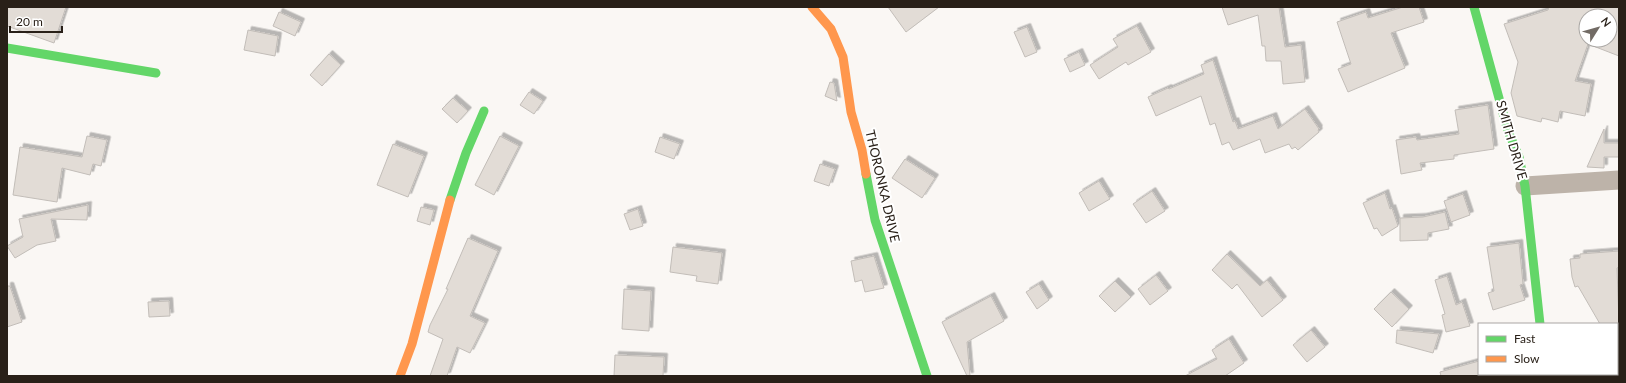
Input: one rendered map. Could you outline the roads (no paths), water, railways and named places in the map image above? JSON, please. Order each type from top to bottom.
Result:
[{"type":"street","name":"THORONKA DRIVE","points":[[812,7],[831,29],[843,57],[851,112],[862,150],[875,220],[927,376]]},
{"type":"street","name":"SMITH DRIVE","points":[[1474,7],[1508,131],[1519,157],[1525,186],[1540,323]]},
{"type":"street","points":[[7,48],[156,73]]},
{"type":"street","points":[[400,376],[412,344],[454,187],[466,152],[484,111]]},
{"type":"street","points":[[1525,186],[1619,180]]}]
